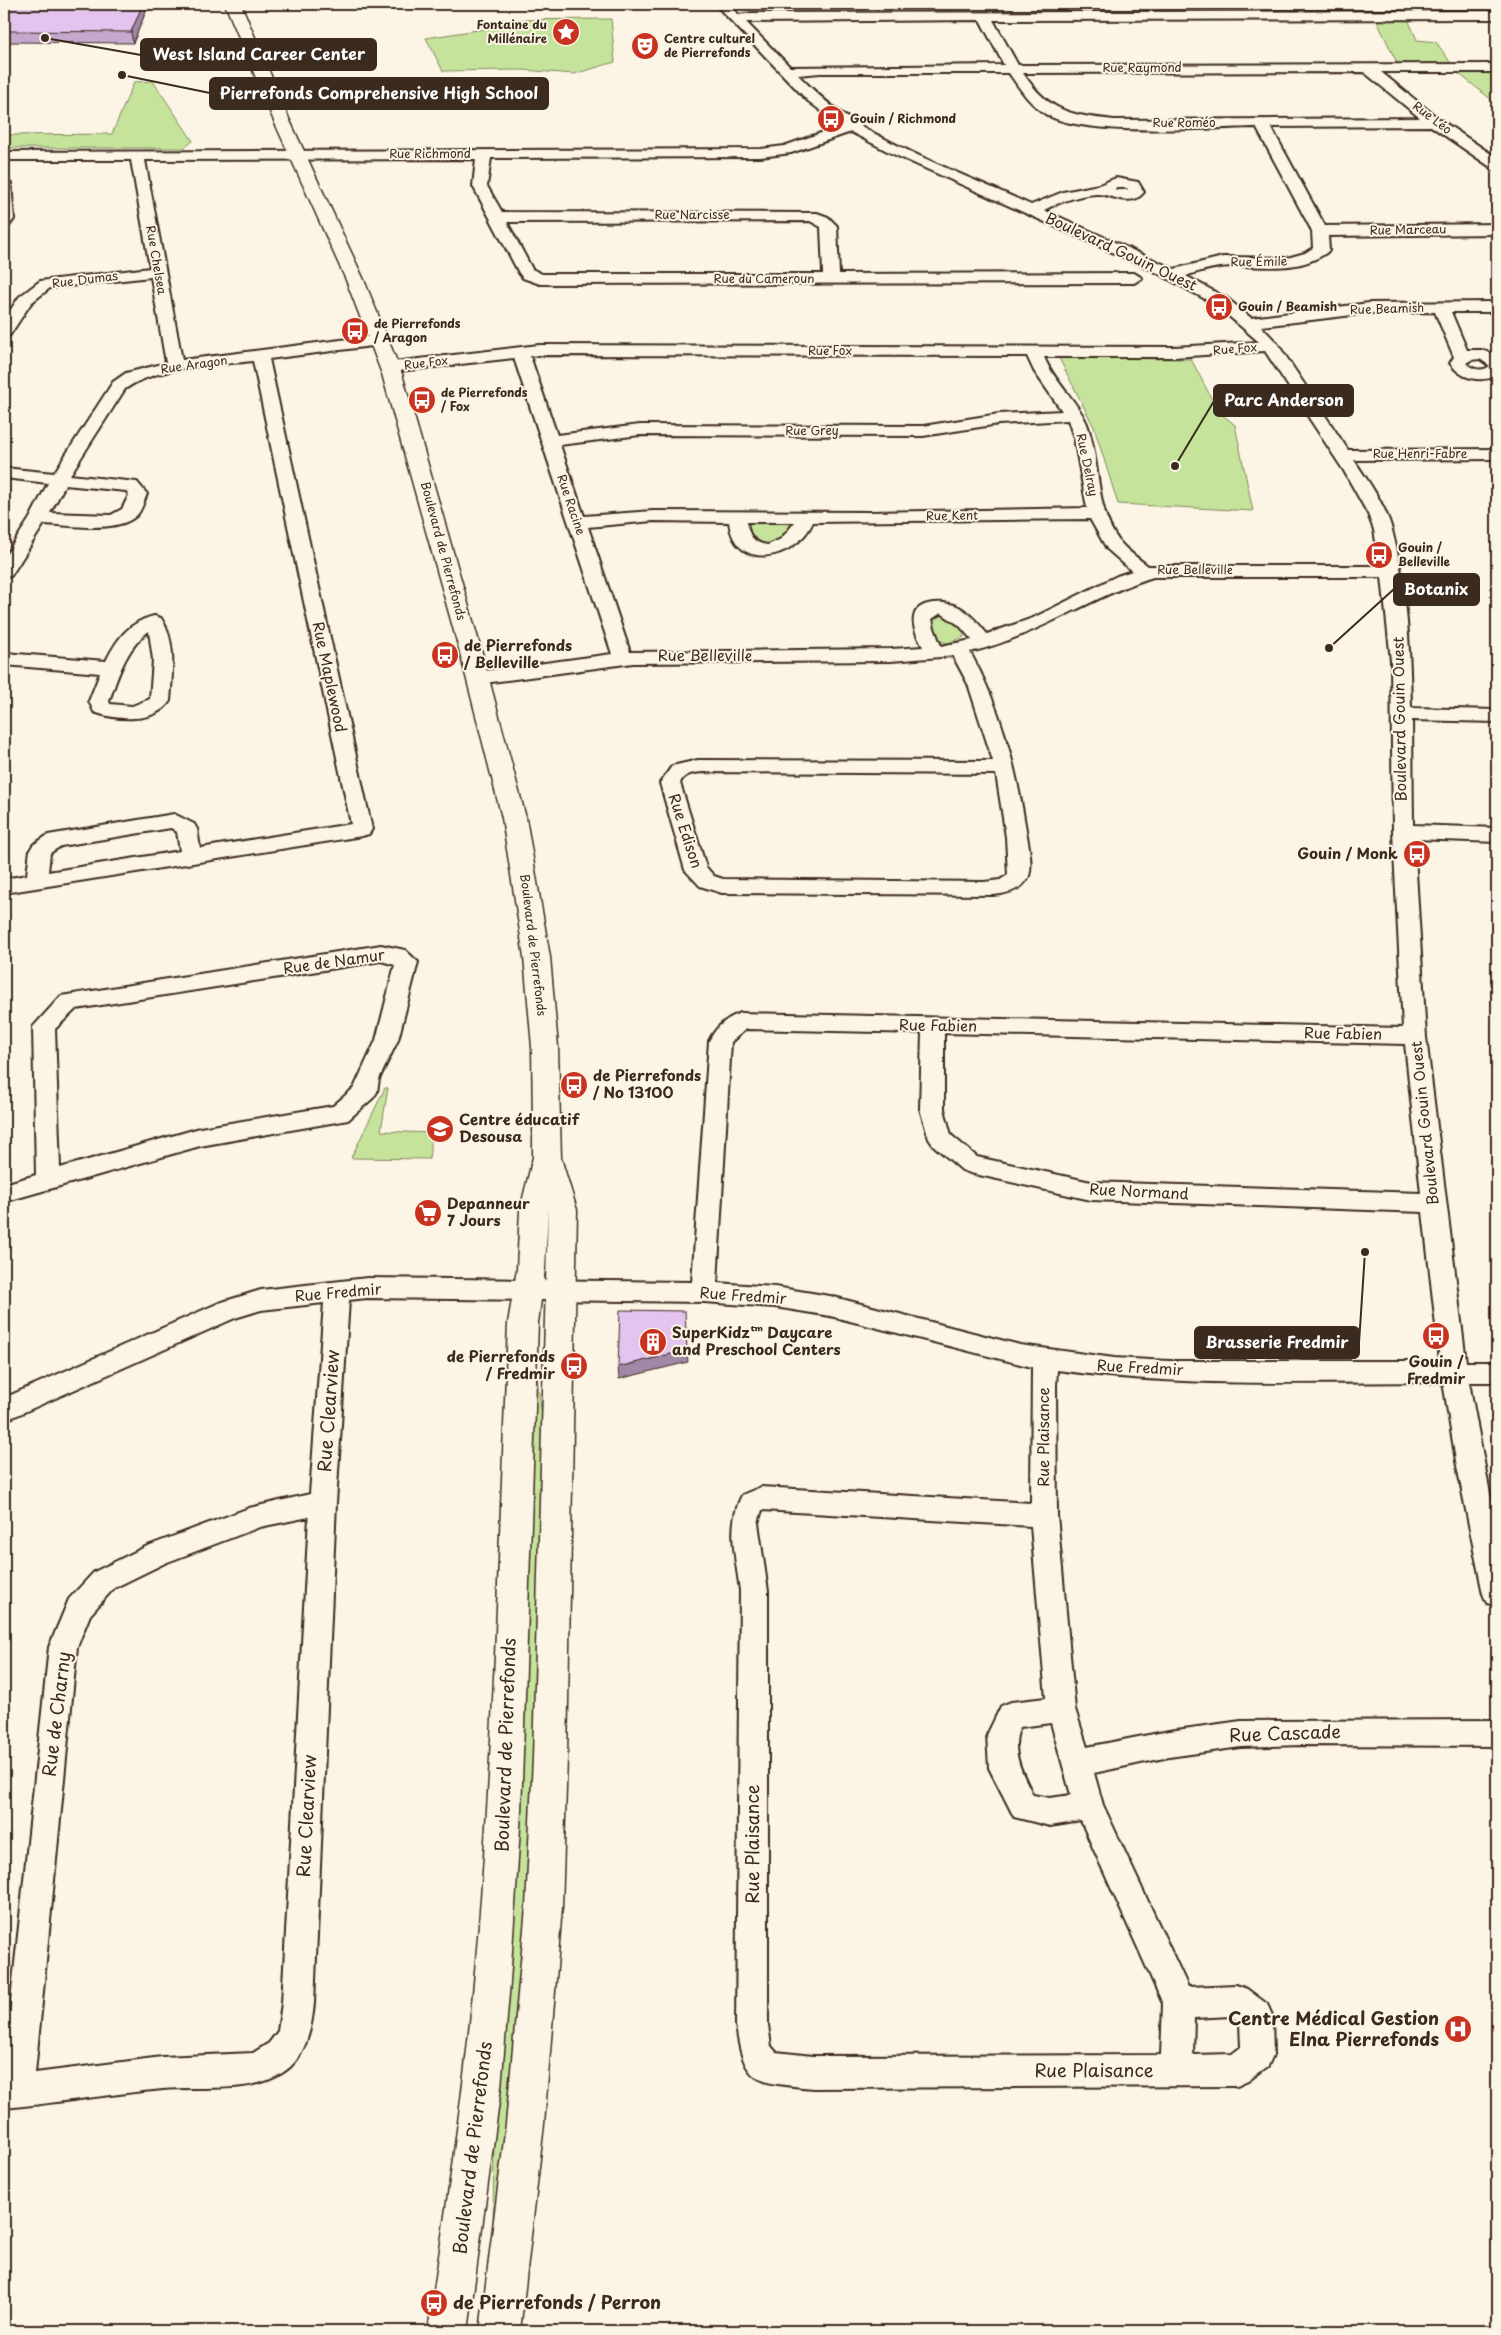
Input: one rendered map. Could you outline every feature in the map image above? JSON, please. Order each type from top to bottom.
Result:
[{"type":"main road","name":"Boulevard de Pierrefonds","points":[[233,4],[380,340],[411,436],[514,818],[530,907],[544,1040],[547,1157],[534,1210],[528,1290],[523,1323],[504,1812],[492,1982],[482,2087],[448,2331]]},
{"type":"main road","name":"Boulevard de Pierrefonds","points":[[500,2331],[525,2124],[544,1907],[563,1210],[547,1157]]},
{"type":"street","name":"Boulevard Gouin Ouest","points":[[721,4],[738,19],[817,102],[852,127],[896,150],[1174,275],[1222,302],[1248,323],[1271,346],[1343,455],[1379,518],[1386,540],[1401,661],[1403,832],[1415,1037],[1454,1372],[1469,1461],[1497,1594]]},
{"type":"street","points":[[738,19],[751,17],[985,18],[1492,13]]},
{"type":"street","name":"Rue Roméo","points":[[985,18],[1014,70],[1039,104],[1054,113],[1079,120],[1114,124],[1434,122]]},
{"type":"street","name":"Rue Léo","points":[[1367,68],[1434,122],[1496,164],[1497,167]]},
{"type":"street","name":"Rue Raymond","points":[[787,72],[833,69],[1497,68]]},
{"type":"street","points":[[1261,123],[1320,231]]},
{"type":"street","name":"Rue Richmond","points":[[4,156],[766,153],[786,150],[852,127]]},
{"type":"street","name":"Rue du Cameroun","points":[[484,154],[480,186],[527,273],[544,280],[1134,278]]},
{"type":"street","name":"Rue Chelsea","points":[[137,155],[174,366]]},
{"type":"street","points":[[4,183],[6,219],[4,223]]},
{"type":"street","points":[[1033,210],[1062,196],[1088,190],[1106,189]]},
{"type":"street","name":"Rue Narcisse","points":[[497,217],[812,216],[824,220],[829,226],[831,279]]},
{"type":"street","name":"Rue Marceau","points":[[1320,231],[1497,229]]},
{"type":"street","name":"Rue Émile","points":[[1174,275],[1192,268],[1222,262],[1269,263],[1302,260],[1321,250],[1320,231]]},
{"type":"street","name":"Rue Dumas","points":[[4,332],[25,300],[46,284],[158,272]]},
{"type":"street","points":[[1441,307],[1462,357]]},
{"type":"street","name":"Rue Beamish","points":[[1248,323],[1369,308],[1497,307]]},
{"type":"street","name":"Rue Aragon","points":[[4,572],[39,518],[60,477],[119,386],[132,376],[174,366],[380,340]]},
{"type":"street","name":"Rue Fox","points":[[390,367],[520,351],[555,350],[1204,352],[1271,346]]},
{"type":"street","name":"Rue Racine","points":[[520,351],[622,658]]},
{"type":"street","name":"Rue Delray","points":[[1034,352],[1039,365],[1074,416],[1084,446],[1098,513],[1106,535],[1114,547],[1144,572]]},
{"type":"street","points":[[1497,364],[1491,358],[1478,354],[1462,357],[1458,363],[1468,372],[1487,374],[1497,369]]},
{"type":"street","name":"Rue Maplewood","points":[[4,886],[362,829],[260,356]]},
{"type":"street","name":"Rue Grey","points":[[549,441],[640,430],[923,431],[999,419],[1074,416]]},
{"type":"street","name":"Rue Henri-Fabre","points":[[1343,455],[1497,454]]},
{"type":"street","points":[[4,473],[60,477],[131,486],[138,494],[130,512],[114,521],[39,518]]},
{"type":"street","name":"Rue Kent","points":[[576,522],[632,517],[1098,513]]},
{"type":"street","points":[[737,516],[739,530],[747,543],[755,549],[765,552],[777,550],[788,544],[802,526],[806,516]]},
{"type":"street","name":"Rue Belleville","points":[[477,678],[622,658],[935,652],[959,649],[984,642],[1051,617],[1124,580],[1144,572],[1167,570],[1390,572]]},
{"type":"street","points":[[935,652],[927,637],[923,619],[927,612],[934,609],[946,609],[956,612],[984,642]]},
{"type":"street","points":[[154,622],[160,631],[162,667],[160,701],[153,707],[128,712],[111,713],[101,708],[99,701],[113,668],[134,630],[154,622]]},
{"type":"street","name":"Rue Edison","points":[[959,649],[976,680],[988,709],[1004,768],[1020,873],[1014,881],[1004,887],[984,889],[715,884],[702,878],[696,870],[670,783],[678,772],[694,766],[1004,768]]},
{"type":"street","points":[[4,659],[113,668]]},
{"type":"street","points":[[1403,714],[1497,716]]},
{"type":"street","points":[[37,881],[40,850],[56,840],[174,821],[187,829],[191,856]]},
{"type":"street","points":[[1403,832],[1497,835]]},
{"type":"street","name":"Rue de Namur","points":[[4,1193],[200,1137],[340,1114],[365,1092],[368,1078],[387,1040],[407,962],[397,955],[381,953],[68,1002],[44,1027],[48,1180]]},
{"type":"street","name":"Rue Fabien","points":[[704,1292],[720,1041],[727,1031],[741,1021],[1372,1034],[1415,1037]]},
{"type":"street","name":"Rue Normand","points":[[933,1026],[932,1109],[941,1139],[970,1164],[1091,1191],[1434,1203]]},
{"type":"street","name":"Rue Fredmir","points":[[4,1410],[228,1310],[261,1300],[367,1288],[704,1292],[792,1299],[848,1309],[1001,1351],[1045,1360],[1150,1370],[1497,1372]]},
{"type":"street","name":"Rue Clearview","points":[[10,2091],[186,2071],[250,2069],[274,2060],[291,2041],[297,2019],[298,2003],[323,1503],[337,1292]]},
{"type":"street","name":"Rue Plaisance","points":[[1045,1360],[1043,1386],[1044,1515],[1061,1709],[1089,1806],[1179,2003],[1176,2071]]},
{"type":"street","name":"Rue Plaisance","points":[[1044,1515],[761,1498],[751,1503],[745,1523],[754,1591],[752,2002],[756,2054],[768,2067],[797,2071],[1238,2070],[1257,2055],[1256,2015],[1236,2000],[1179,2003]]},
{"type":"street","name":"Rue de Charny","points":[[10,2091],[63,1647],[79,1608],[104,1580],[155,1555],[259,1516],[323,1503]]},
{"type":"street","points":[[1061,1709],[1011,1715],[1001,1735],[1004,1768],[1024,1807],[1050,1812],[1089,1806]]},
{"type":"street","name":"Rue Cascade","points":[[1076,1763],[1169,1744],[1241,1734],[1302,1732],[1497,1733]]},
{"type":"green space","points":[[1375,17],[1407,17],[1417,40],[1436,42],[1453,66],[1399,67]]},
{"type":"green space","points":[[611,19],[615,62],[574,74],[523,70],[443,71],[426,38],[497,27],[500,20]]},
{"type":"green space","points":[[1453,69],[1497,69],[1497,104]]},
{"type":"green space","points":[[153,81],[193,141],[184,148],[4,148],[4,135],[112,134],[134,82]]},
{"type":"green space","points":[[1059,358],[1191,359],[1218,411],[1235,425],[1253,511],[1118,504],[1094,427]]},
{"type":"green space","points":[[787,522],[791,527],[780,541],[771,546],[759,543],[751,535],[747,527],[750,523]]},
{"type":"green space","points":[[939,613],[954,618],[964,631],[964,637],[948,643],[939,641],[931,619]]},
{"type":"green space","points":[[385,1088],[388,1088],[381,1131],[432,1133],[429,1159],[351,1158]]},
{"type":"green space","points":[[535,1377],[537,1377],[544,1433],[533,1815],[521,2000],[493,2230],[494,2125]]},
{"type":"building","points":[[4,4],[143,4],[131,32],[8,31],[4,40]]},
{"type":"building","name":"SuperKidz™ Daycare and Preschool Centers","points":[[620,1310],[685,1311],[687,1350],[618,1367]]},
{"type":"place","name":"Fontaine du Millénaire","points":[[566,32]]},
{"type":"place","name":"West Island Career Center","points":[[45,38]]},
{"type":"place","name":"Centre culturel de Pierrefonds","points":[[645,46]]},
{"type":"place","name":"Pierrefonds Comprehensive High School","points":[[122,75]]},
{"type":"place","name":"Gouin / Richmond","points":[[831,119]]},
{"type":"place","name":"Gouin / Beamish","points":[[1219,307]]},
{"type":"place","name":"de Pierrefonds / Aragon","points":[[355,331]]},
{"type":"place","name":"de Pierrefonds / Fox","points":[[422,400]]},
{"type":"place","name":"Parc Anderson","points":[[1175,466]]},
{"type":"place","name":"Gouin / Belleville","points":[[1379,555]]},
{"type":"place","name":"Botanix","points":[[1329,648]]},
{"type":"place","name":"de Pierrefonds / Belleville","points":[[445,655]]},
{"type":"place","name":"Gouin / Monk","points":[[1417,854]]},
{"type":"place","name":"de Pierrefonds / No 13100","points":[[574,1085]]},
{"type":"place","name":"Centre éducatif Desousa","points":[[440,1129]]},
{"type":"place","name":"Depanneur 7 Jours","points":[[428,1213]]},
{"type":"place","name":"Brasserie Fredmir","points":[[1365,1252]]},
{"type":"place","name":"Gouin / Fredmir","points":[[1436,1336]]},
{"type":"place","name":"SuperKidz™ Daycare and Preschool Centers","points":[[653,1342]]},
{"type":"place","name":"de Pierrefonds / Fredmir","points":[[574,1366]]},
{"type":"place","name":"Centre Médical Gestion Elna Pierrefonds","points":[[1458,2029]]},
{"type":"place","name":"de Pierrefonds / Perron","points":[[434,2303]]}]
